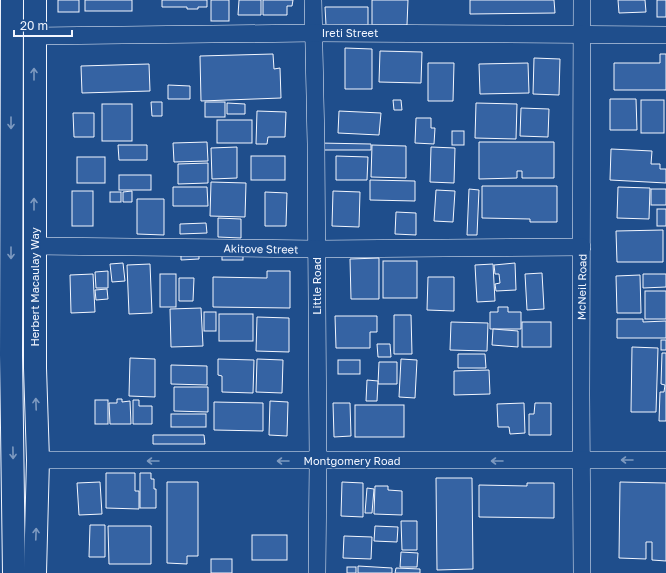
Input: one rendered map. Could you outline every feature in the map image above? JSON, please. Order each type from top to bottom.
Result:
[{"type":"highway","points":[[12,0],[11,355],[14,573]]},
{"type":"highway","name":"Herbert Macaulay Way","points":[[35,0],[34,246],[35,368],[38,460],[35,573]]},
{"type":"street","name":"Little Road","points":[[313,0],[316,144],[318,461],[317,573]]},
{"type":"street","name":"McNeil Road","points":[[582,0],[582,573]]},
{"type":"street","name":"Ireti Street","points":[[34,36],[313,33],[582,35],[666,34]]},
{"type":"street","name":"Akitove Street","points":[[34,246],[316,249],[582,247]]},
{"type":"street","name":"Montgomery Road","points":[[38,460],[666,460]]},
{"type":"building","points":[[58,0],[79,0],[79,12],[58,12]]},
{"type":"building","points":[[85,0],[132,0],[132,11],[85,11]]},
{"type":"building","points":[[162,0],[207,0],[207,7],[187,9],[187,7],[162,7]]},
{"type":"building","points":[[211,0],[229,0],[229,21],[211,21]]},
{"type":"building","points":[[239,0],[261,0],[261,15],[238,15]]},
{"type":"building","points":[[263,0],[293,0],[292,6],[287,6],[287,15],[263,15]]},
{"type":"building","points":[[372,0],[408,0],[407,25],[372,25]]},
{"type":"building","points":[[470,0],[554,0],[555,13],[470,14]]},
{"type":"building","points":[[618,0],[645,0],[646,12],[619,13]]},
{"type":"building","points":[[657,0],[666,0],[666,17],[657,17]]},
{"type":"building","points":[[325,7],[368,7],[368,25],[326,25]]},
{"type":"building","points":[[345,48],[372,49],[372,89],[345,89]]},
{"type":"building","points":[[380,51],[422,52],[421,83],[379,82]]},
{"type":"building","points":[[273,54],[274,69],[280,68],[281,98],[201,101],[200,56]]},
{"type":"building","points":[[660,54],[666,54],[666,90],[614,90],[614,63],[660,63]]},
{"type":"building","points":[[534,58],[560,59],[559,95],[533,94]]},
{"type":"building","points":[[428,63],[454,63],[453,101],[428,101]]},
{"type":"building","points":[[528,63],[529,93],[480,94],[479,64]]},
{"type":"building","points":[[149,64],[150,91],[82,93],[81,66]]},
{"type":"building","points":[[168,85],[190,86],[190,99],[168,99]]},
{"type":"building","points":[[610,99],[636,99],[637,130],[610,130]]},
{"type":"building","points":[[393,100],[401,100],[402,110],[394,110]]},
{"type":"building","points":[[641,100],[664,100],[664,133],[641,133]]},
{"type":"building","points":[[151,102],[162,102],[162,116],[152,116]]},
{"type":"building","points":[[205,102],[225,102],[225,117],[205,117]]},
{"type":"building","points":[[227,103],[245,104],[245,114],[227,114]]},
{"type":"building","points":[[476,103],[517,104],[516,139],[475,138]]},
{"type":"building","points":[[102,104],[132,104],[132,141],[102,141]]},
{"type":"building","points":[[521,108],[549,109],[548,137],[520,136]]},
{"type":"building","points":[[257,111],[286,112],[285,137],[268,137],[267,144],[256,144]]},
{"type":"building","points":[[339,111],[381,113],[379,135],[338,133]]},
{"type":"building","points":[[73,113],[94,113],[94,137],[74,137]]},
{"type":"building","points":[[416,118],[431,118],[431,128],[435,128],[434,144],[415,143]]},
{"type":"building","points":[[217,120],[252,120],[252,143],[217,143]]},
{"type":"building","points":[[452,131],[464,131],[464,145],[452,145]]},
{"type":"building","points":[[207,142],[208,161],[174,162],[173,143]]},
{"type":"building","points":[[479,142],[554,142],[554,178],[522,178],[522,171],[517,171],[517,178],[479,179]]},
{"type":"building","points":[[319,143],[371,144],[371,150],[319,150]]},
{"type":"building","points":[[118,145],[147,145],[147,160],[119,160]]},
{"type":"building","points":[[372,145],[406,146],[406,178],[371,177]]},
{"type":"building","points":[[237,147],[237,178],[212,179],[211,148]]},
{"type":"building","points":[[431,147],[455,148],[454,183],[430,182]]},
{"type":"building","points":[[611,149],[652,151],[651,164],[660,164],[660,169],[666,169],[666,183],[610,180]]},
{"type":"building","points":[[251,156],[285,156],[285,180],[251,180]]},
{"type":"building","points":[[336,156],[368,157],[367,180],[336,180]]},
{"type":"building","points":[[77,157],[105,157],[105,183],[77,183]]},
{"type":"building","points":[[208,163],[208,183],[178,184],[178,164]]},
{"type":"building","points":[[119,175],[151,175],[151,190],[119,190]]},
{"type":"building","points":[[370,180],[415,181],[415,201],[370,200]]},
{"type":"building","points":[[211,182],[246,183],[245,217],[210,216]]},
{"type":"building","points":[[482,186],[557,186],[557,222],[530,222],[530,219],[482,218]]},
{"type":"building","points":[[173,187],[207,187],[208,206],[173,206]]},
{"type":"building","points":[[618,187],[650,188],[649,219],[617,218]]},
{"type":"building","points":[[469,189],[479,190],[477,235],[467,235]]},
{"type":"building","points":[[651,189],[666,189],[666,205],[651,205]]},
{"type":"building","points":[[436,190],[455,191],[453,222],[434,221]]},
{"type":"building","points":[[72,191],[93,191],[93,226],[72,226]]},
{"type":"building","points":[[132,191],[132,202],[123,202],[123,192]]},
{"type":"building","points":[[333,191],[360,192],[359,227],[332,226]]},
{"type":"building","points":[[110,192],[121,192],[121,202],[110,202]]},
{"type":"building","points":[[265,192],[287,193],[286,226],[265,226]]},
{"type":"building","points":[[137,199],[164,199],[164,235],[137,234]]},
{"type":"building","points":[[657,209],[666,209],[666,226],[657,226]]},
{"type":"building","points":[[396,212],[416,213],[416,235],[395,234]]},
{"type":"building","points":[[218,218],[241,219],[241,238],[218,237]]},
{"type":"building","points":[[206,223],[207,233],[180,234],[180,224]]},
{"type":"building","points":[[663,230],[663,262],[617,262],[616,231]]},
{"type":"building","points":[[199,251],[199,259],[181,260],[181,252]]},
{"type":"building","points":[[222,251],[243,251],[243,260],[222,260]]},
{"type":"building","points":[[379,258],[379,299],[351,299],[350,259]]},
{"type":"building","points":[[383,261],[417,261],[417,298],[383,298]]},
{"type":"building","points":[[123,263],[125,281],[112,282],[110,264]]},
{"type":"building","points":[[515,263],[516,290],[496,291],[495,284],[500,283],[499,274],[495,274],[494,265]]},
{"type":"building","points":[[150,264],[152,313],[129,314],[127,265]]},
{"type":"building","points":[[493,264],[495,301],[477,302],[475,265]]},
{"type":"building","points":[[108,271],[108,288],[96,288],[95,272]]},
{"type":"building","points":[[267,271],[290,271],[290,308],[213,307],[213,277],[267,278]]},
{"type":"building","points":[[542,273],[544,309],[527,310],[525,274]]},
{"type":"building","points":[[93,274],[95,312],[71,313],[70,275]]},
{"type":"building","points":[[160,274],[176,274],[176,307],[160,307]]},
{"type":"building","points":[[643,274],[666,274],[666,287],[643,288]]},
{"type":"building","points":[[640,275],[641,313],[617,313],[616,276]]},
{"type":"building","points":[[428,277],[454,277],[454,311],[427,310]]},
{"type":"building","points":[[179,278],[194,278],[193,301],[179,301]]},
{"type":"building","points":[[107,289],[108,299],[96,300],[95,290]]},
{"type":"building","points":[[645,291],[666,291],[666,319],[645,319]]},
{"type":"building","points":[[498,307],[508,307],[508,312],[521,312],[521,329],[490,329],[490,312],[498,312]]},
{"type":"building","points":[[201,308],[203,346],[171,347],[170,309]]},
{"type":"building","points":[[204,312],[216,312],[216,331],[204,331]]},
{"type":"building","points":[[219,314],[253,314],[253,341],[219,341]]},
{"type":"building","points":[[394,315],[411,315],[412,354],[394,354]]},
{"type":"building","points":[[335,316],[377,316],[377,332],[370,332],[370,348],[336,348]]},
{"type":"building","points":[[257,317],[289,318],[289,352],[256,351]]},
{"type":"building","points":[[617,319],[643,319],[643,322],[666,321],[666,338],[617,338]]},
{"type":"building","points":[[451,322],[488,323],[487,351],[450,350]]},
{"type":"building","points":[[522,322],[551,322],[551,347],[522,347]]},
{"type":"building","points":[[493,329],[518,331],[518,347],[492,345]]},
{"type":"building","points":[[661,340],[666,340],[666,350],[661,350]]},
{"type":"building","points":[[377,344],[390,344],[391,357],[378,357]]},
{"type":"building","points":[[632,347],[658,348],[656,412],[631,412]]},
{"type":"building","points":[[662,353],[666,353],[666,421],[659,421],[660,392],[664,392],[665,385],[661,384]]},
{"type":"building","points":[[458,354],[485,354],[486,368],[458,368]]},
{"type":"building","points":[[130,358],[155,359],[155,397],[129,396]]},
{"type":"building","points":[[218,359],[254,360],[253,393],[222,392],[222,376],[218,375]]},
{"type":"building","points":[[257,359],[283,360],[282,393],[256,392]]},
{"type":"building","points":[[401,359],[417,360],[415,398],[399,397]]},
{"type":"building","points":[[338,360],[360,360],[360,374],[338,374]]},
{"type":"building","points":[[379,362],[397,362],[397,384],[378,384]]},
{"type":"building","points":[[171,365],[207,366],[207,385],[171,384]]},
{"type":"building","points":[[489,370],[490,394],[454,395],[454,371]]},
{"type":"building","points":[[367,380],[378,381],[377,401],[366,401]]},
{"type":"building","points":[[174,387],[208,387],[208,412],[174,411]]},
{"type":"building","points":[[117,399],[122,399],[122,402],[130,401],[131,424],[110,424],[109,403],[117,403]]},
{"type":"building","points":[[95,400],[108,400],[108,424],[95,424]]},
{"type":"building","points":[[133,400],[139,400],[139,406],[152,406],[152,424],[133,424]]},
{"type":"building","points":[[270,401],[288,402],[287,436],[269,435]]},
{"type":"building","points":[[214,402],[263,403],[263,431],[214,430]]},
{"type":"building","points":[[333,403],[350,403],[351,436],[334,437]]},
{"type":"building","points":[[524,403],[525,433],[510,434],[509,427],[498,427],[497,404]]},
{"type":"building","points":[[535,403],[551,403],[551,435],[529,435],[529,414],[534,414]]},
{"type":"building","points":[[355,405],[404,405],[404,437],[355,437]]},
{"type":"building","points":[[171,414],[206,414],[206,427],[171,427]]},
{"type":"building","points":[[153,435],[204,435],[205,444],[153,444]]},
{"type":"building","points":[[106,473],[135,473],[135,491],[139,491],[139,509],[106,508]]},
{"type":"building","points":[[140,473],[151,473],[151,479],[154,479],[154,489],[156,489],[156,508],[140,508]]},
{"type":"building","points":[[436,478],[472,478],[473,569],[437,570]]},
{"type":"building","points":[[100,482],[102,514],[79,515],[77,483]]},
{"type":"building","points":[[167,482],[198,482],[198,556],[187,556],[187,564],[167,563]]},
{"type":"building","points":[[342,482],[363,483],[363,517],[341,516]]},
{"type":"building","points":[[620,482],[666,483],[666,561],[652,560],[652,542],[646,542],[646,559],[619,558]]},
{"type":"building","points":[[527,483],[554,483],[554,518],[479,517],[479,485],[527,486]]},
{"type":"building","points":[[375,486],[388,486],[388,490],[402,491],[402,515],[374,514]]},
{"type":"building","points":[[367,488],[374,489],[372,513],[365,513]]},
{"type":"building","points":[[401,521],[417,521],[417,550],[402,550]]},
{"type":"building","points":[[90,525],[105,525],[105,557],[89,557]]},
{"type":"building","points":[[108,526],[151,526],[151,564],[109,564]]},
{"type":"building","points":[[375,526],[398,527],[397,542],[374,541]]},
{"type":"building","points":[[252,535],[287,535],[287,560],[252,560]]},
{"type":"building","points":[[344,536],[372,537],[371,559],[343,558]]},
{"type":"building","points":[[401,552],[418,553],[417,567],[400,567]]},
{"type":"building","points":[[211,559],[232,559],[232,573],[211,573]]},
{"type":"building","points":[[358,566],[392,568],[392,573],[358,573]]},
{"type":"building","points":[[347,567],[356,567],[356,573],[347,573]]},
{"type":"building","points":[[396,568],[420,569],[420,573],[395,573]]}]
